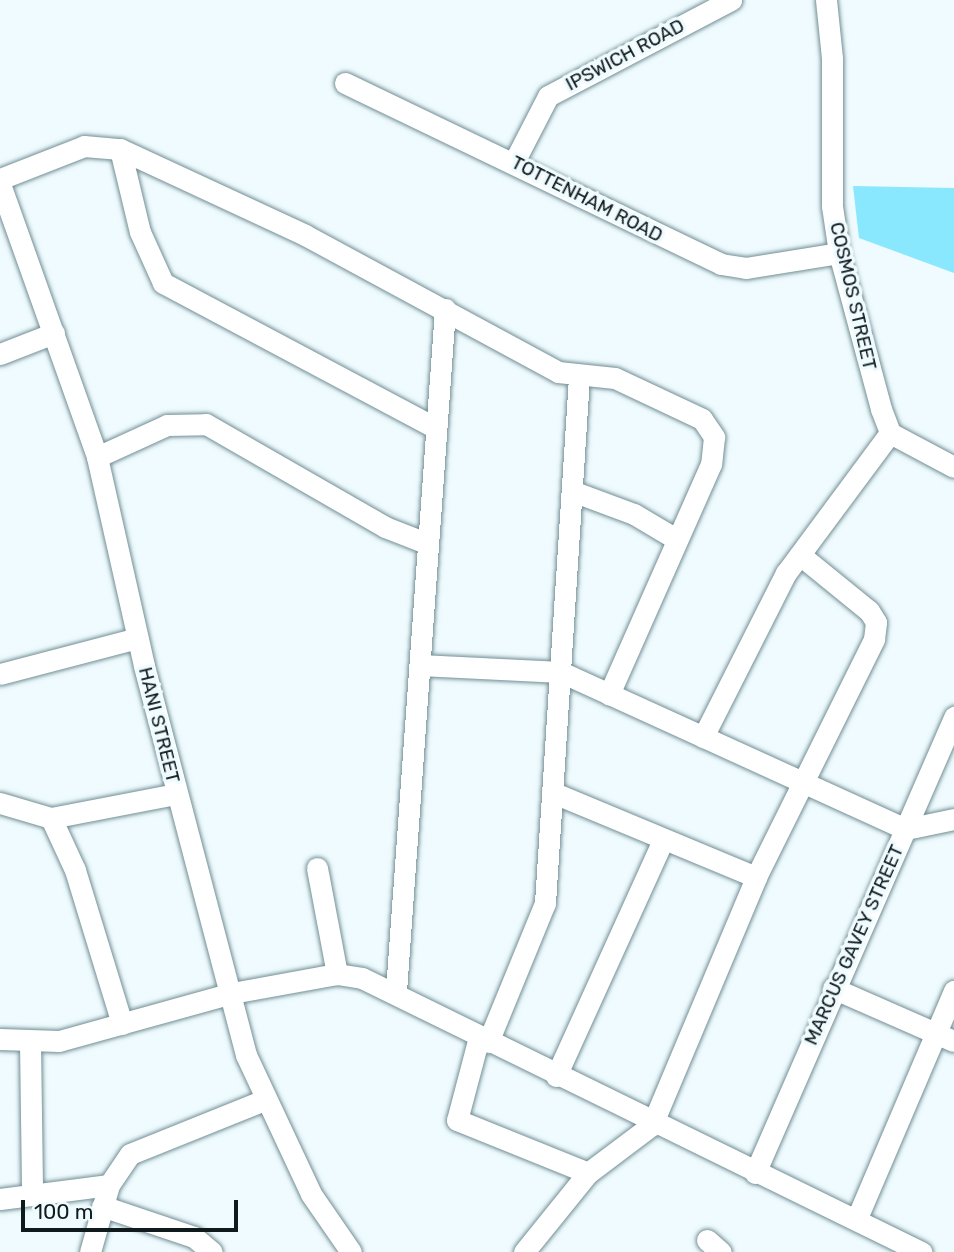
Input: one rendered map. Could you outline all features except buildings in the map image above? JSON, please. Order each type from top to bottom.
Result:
[{"type":"street","name":"IPSWICH ROAD","points":[[514,162],[548,96],[730,0]]},
{"type":"street","name":"COSMOS STREET","points":[[826,0],[832,58],[832,206],[839,253],[890,433]]},
{"type":"street","name":"TOTTENHAM ROAD","points":[[345,83],[734,268],[839,253]]},
{"type":"street","points":[[0,181],[84,146],[120,149],[181,173],[445,309],[543,365],[579,377],[615,378],[684,407],[709,426],[714,437],[711,464],[609,694]]},
{"type":"street","points":[[120,149],[140,232],[163,283],[319,361],[434,427]]},
{"type":"street","name":"HANI STREET","points":[[0,181],[9,236],[54,334],[97,457],[137,638],[176,794],[232,993],[246,1055],[264,1100],[312,1194],[351,1252]]},
{"type":"street","points":[[396,991],[434,427],[445,309]]},
{"type":"street","points":[[0,354],[54,334]]},
{"type":"street","points":[[579,377],[554,793],[542,916],[484,1040],[457,1120],[588,1173]]},
{"type":"street","points":[[97,457],[167,425],[206,424],[385,527],[426,543]]},
{"type":"street","points":[[704,737],[757,623],[800,555],[890,433],[954,467]]},
{"type":"street","points":[[572,491],[634,513],[676,539]]},
{"type":"street","points":[[524,1252],[588,1173],[652,1125],[756,877],[876,631],[869,611],[800,555]]},
{"type":"street","points":[[0,674],[137,638]]},
{"type":"street","points":[[420,665],[561,673],[905,829],[954,819]]},
{"type":"street","name":"MARCUS GAVEY STREET","points":[[755,1172],[833,988],[954,717]]},
{"type":"street","points":[[554,793],[756,877]]},
{"type":"street","points":[[0,803],[51,818],[176,794]]},
{"type":"street","points":[[51,818],[75,870],[122,1024]]},
{"type":"street","points":[[556,1076],[663,839]]},
{"type":"street","points":[[317,868],[337,974]]},
{"type":"street","points":[[0,1039],[30,1043],[59,1041],[232,993],[337,974],[396,991],[484,1040],[652,1125],[857,1218],[921,1252]]},
{"type":"street","points":[[833,988],[945,1036]]},
{"type":"street","points":[[857,1218],[945,1036],[954,991]]},
{"type":"street","points":[[30,1043],[32,1195]]},
{"type":"street","points":[[90,1252],[109,1185],[141,1146],[264,1100]]},
{"type":"street","points":[[0,1199],[109,1185]]},
{"type":"street","points":[[102,1206],[194,1237],[212,1252]]},
{"type":"shaded area","points":[[853,186],[954,188],[954,273],[859,238]]}]
